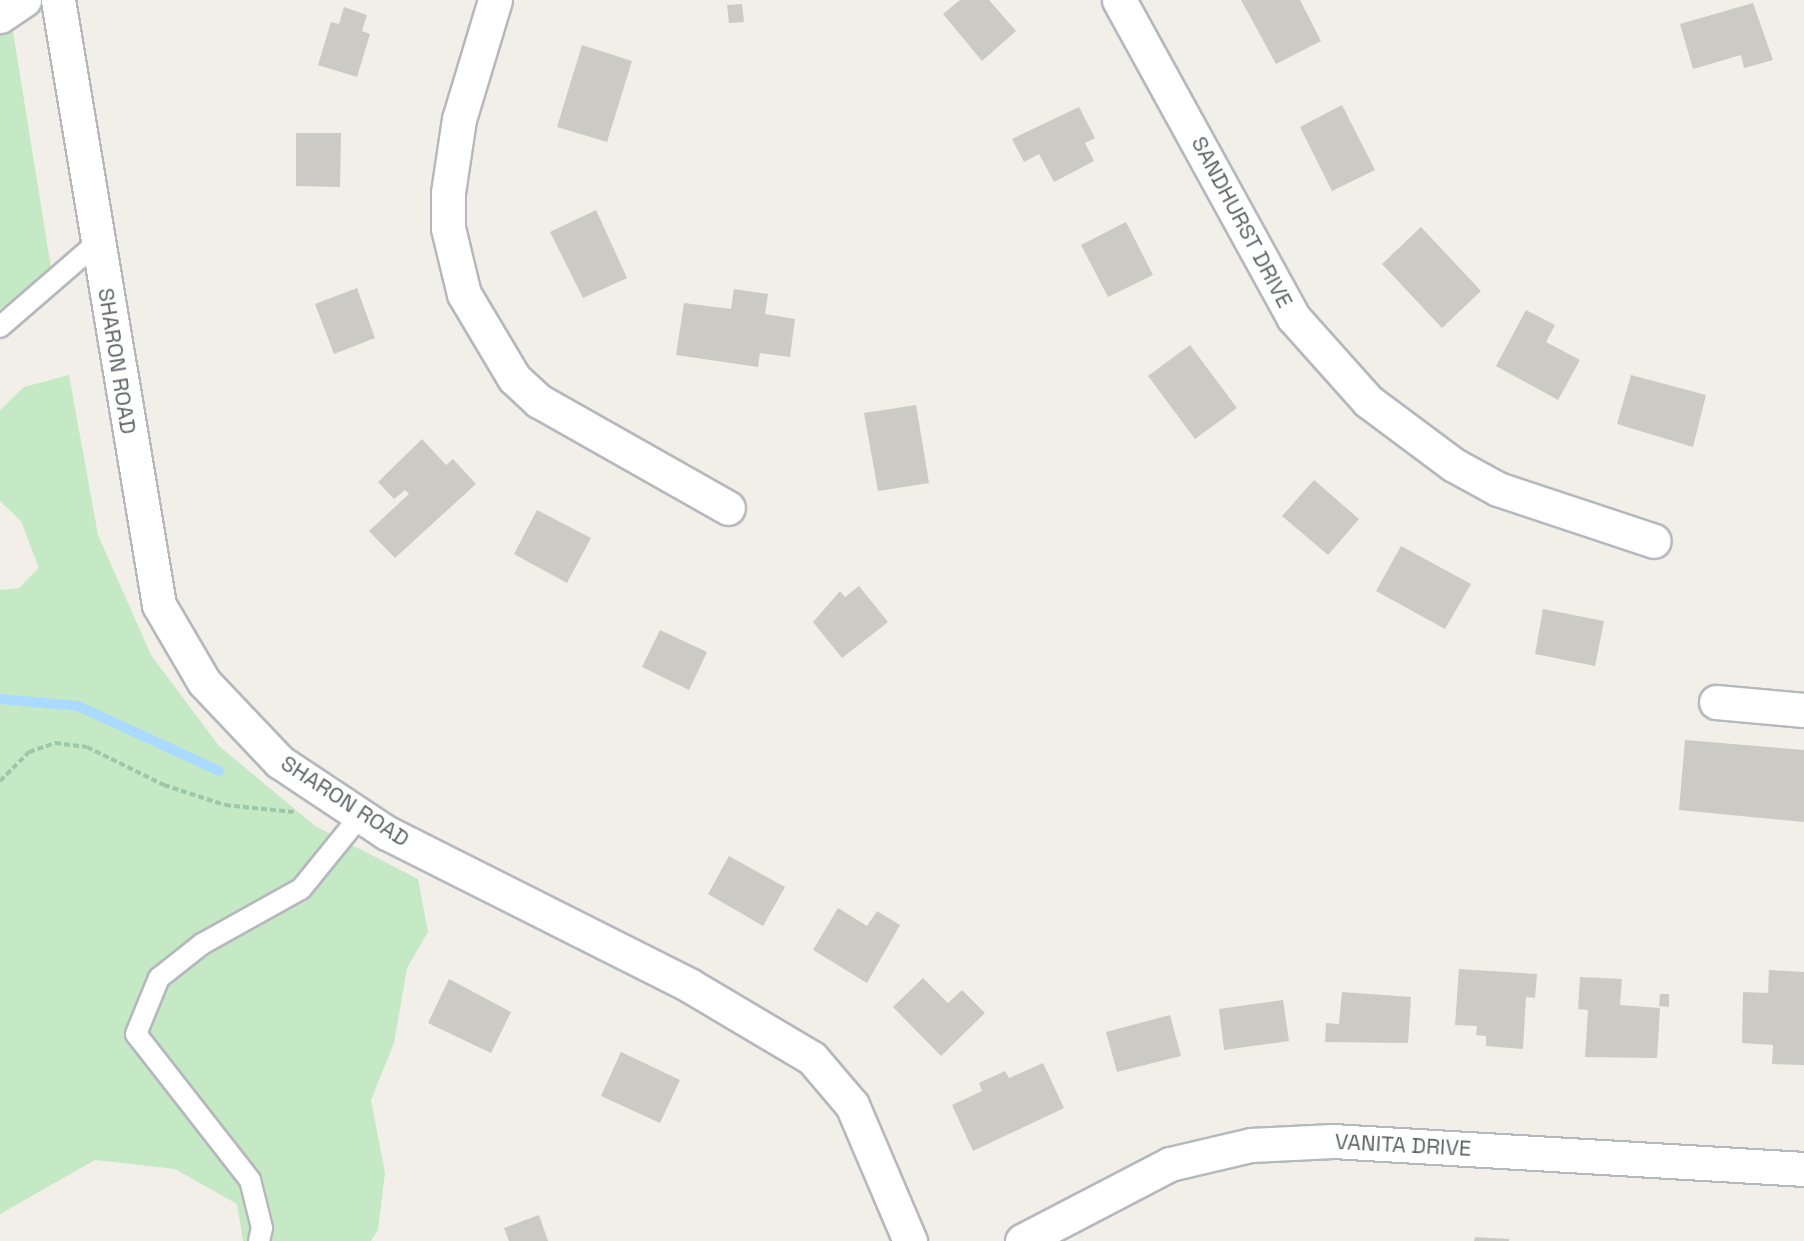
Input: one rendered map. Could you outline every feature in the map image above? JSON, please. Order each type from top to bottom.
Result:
[{"type":"street","points":[[0,16],[24,0]]},
{"type":"street","name":"SHARON ROAD","points":[[58,0],[159,605],[204,682],[280,762],[361,815],[689,985],[812,1058],[852,1105],[910,1241]]},
{"type":"street","points":[[495,0],[459,119],[448,193],[448,228],[464,294],[514,378],[539,401],[728,508]]},
{"type":"street","name":"SANDHURST DRIVE","points":[[1119,0],[1293,317],[1368,402],[1454,465],[1498,489],[1654,541]]},
{"type":"street","points":[[1716,702],[1804,710]]},
{"type":"street","name":"VANITA DRIVE","points":[[1022,1241],[1170,1164],[1251,1145],[1333,1141],[1804,1169]]},
{"type":"lane","points":[[0,327],[97,243]]},
{"type":"lane","points":[[259,1241],[262,1228],[249,1180],[136,1034],[159,978],[202,944],[301,889],[361,815]]},
{"type":"path","points":[[0,781],[29,752],[55,742],[87,747],[164,785],[225,805],[307,813]]},
{"type":"green space","points":[[11,19],[52,274],[0,309],[0,26]]},
{"type":"green space","points":[[69,375],[98,535],[151,655],[219,746],[315,826],[418,879],[428,932],[407,968],[394,1043],[371,1100],[385,1173],[378,1230],[371,1241],[243,1241],[237,1204],[175,1169],[95,1160],[0,1214],[0,590],[19,588],[39,568],[21,521],[0,501],[0,410],[24,387]]},
{"type":"building","points":[[960,0],[989,0],[1016,31],[982,61],[943,14]]},
{"type":"building","points":[[1241,0],[1300,0],[1321,41],[1276,64]]},
{"type":"building","points":[[1753,3],[1773,60],[1744,68],[1741,55],[1693,69],[1680,24]]},
{"type":"building","points":[[742,4],[744,22],[729,23],[727,5]]},
{"type":"building","points":[[344,7],[367,15],[362,31],[370,34],[357,77],[318,65],[331,22],[339,24]]},
{"type":"building","points":[[582,45],[632,61],[607,142],[557,127]]},
{"type":"building","points":[[1342,105],[1375,170],[1332,191],[1300,127]]},
{"type":"building","points":[[1079,107],[1095,138],[1085,143],[1094,161],[1054,182],[1039,154],[1024,162],[1012,139]]},
{"type":"building","points":[[296,133],[341,133],[340,187],[296,186]]},
{"type":"building","points":[[596,210],[627,278],[583,298],[550,232]]},
{"type":"building","points":[[1126,222],[1153,275],[1108,297],[1081,245]]},
{"type":"building","points":[[1421,227],[1481,291],[1442,328],[1382,264]]},
{"type":"building","points":[[357,288],[375,338],[334,354],[315,304]]},
{"type":"building","points":[[734,289],[768,294],[765,314],[795,319],[790,357],[760,353],[758,367],[676,355],[684,303],[731,309]]},
{"type":"building","points":[[1526,310],[1555,325],[1546,342],[1580,360],[1558,400],[1496,366]]},
{"type":"building","points":[[1190,345],[1237,408],[1195,439],[1148,376]]},
{"type":"building","points":[[1631,375],[1706,395],[1693,447],[1617,424]]},
{"type":"building","points":[[916,405],[929,483],[878,491],[864,413]]},
{"type":"building","points":[[422,439],[446,465],[453,459],[476,484],[395,558],[369,531],[409,494],[405,490],[394,499],[378,482]]},
{"type":"building","points":[[1314,480],[1359,519],[1328,555],[1282,516]]},
{"type":"building","points":[[537,510],[591,538],[567,583],[514,554]]},
{"type":"building","points":[[1401,546],[1471,584],[1445,629],[1376,591]]},
{"type":"building","points":[[859,586],[888,622],[842,658],[813,622],[840,591],[845,597]]},
{"type":"building","points":[[1543,609],[1604,621],[1595,666],[1535,654]]},
{"type":"building","points":[[660,630],[707,652],[689,690],[642,667]]},
{"type":"building","points":[[1685,740],[1804,750],[1804,822],[1679,810]]},
{"type":"building","points":[[729,856],[785,887],[763,926],[708,894]]},
{"type":"building","points":[[838,908],[867,926],[877,911],[900,925],[867,983],[813,950]]},
{"type":"building","points":[[1459,969],[1537,974],[1535,998],[1526,997],[1523,1049],[1486,1046],[1486,1036],[1476,1035],[1477,1026],[1455,1025]]},
{"type":"building","points":[[1769,970],[1804,972],[1804,1065],[1772,1064],[1773,1045],[1742,1043],[1743,992],[1768,993]]},
{"type":"building","points":[[1580,977],[1622,979],[1620,1005],[1660,1008],[1657,1058],[1585,1057],[1588,1010],[1578,1009]]},
{"type":"building","points":[[923,978],[948,1003],[962,990],[985,1013],[941,1056],[893,1007]]},
{"type":"building","points":[[449,979],[511,1012],[491,1053],[428,1023]]},
{"type":"building","points":[[1342,992],[1411,997],[1408,1043],[1325,1042],[1326,1023],[1339,1024]]},
{"type":"building","points":[[1660,994],[1669,994],[1669,1007],[1659,1006]]},
{"type":"building","points":[[1283,1000],[1289,1041],[1224,1050],[1219,1009]]},
{"type":"building","points":[[1170,1015],[1181,1056],[1117,1072],[1106,1032]]},
{"type":"building","points":[[621,1052],[680,1080],[660,1123],[601,1096]]},
{"type":"building","points":[[1043,1063],[1064,1108],[973,1151],[952,1105],[982,1091],[979,1083],[1005,1071],[1009,1078]]},
{"type":"building","points":[[539,1215],[548,1241],[509,1241],[504,1228]]},
{"type":"building","points":[[1475,1237],[1509,1239],[1509,1241],[1474,1241]]},
{"type":"waterway","points":[[0,699],[78,706],[219,771]]}]
